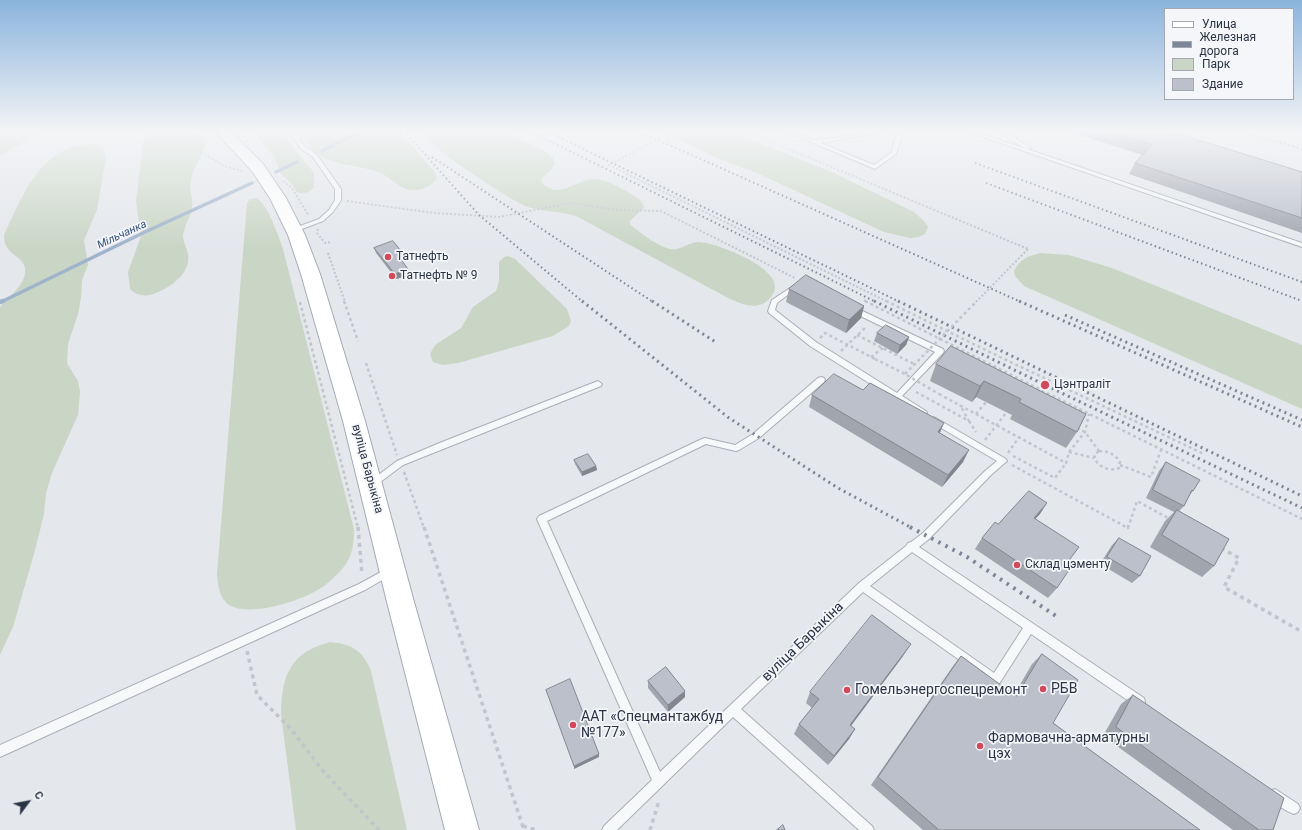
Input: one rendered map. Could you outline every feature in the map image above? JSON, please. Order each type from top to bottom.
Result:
[{"type":"main road","name":"вуліца Барыкіна","points":[[258,170],[265,177],[278,198],[304,226],[311,273],[372,484],[392,570],[462,830]]},
{"type":"lane","points":[[304,226],[321,220],[331,211],[338,200],[338,189],[325,170]]},
{"type":"lane","points":[[1081,170],[1302,245]]},
{"type":"lane","points":[[802,282],[774,302],[771,311],[813,344],[898,396],[932,419],[1005,455]]},
{"type":"lane","points":[[849,307],[940,351],[898,396]]},
{"type":"lane","points":[[658,780],[542,519],[705,442],[736,448],[756,436],[821,380]]},
{"type":"lane","points":[[372,484],[400,463],[598,384]]},
{"type":"lane","name":"вуліца Барыкіна","points":[[608,830],[658,780],[734,710],[862,586],[911,546],[926,536],[1005,455]]},
{"type":"lane","points":[[911,546],[1149,708]]},
{"type":"lane","points":[[0,751],[362,587],[392,570]]},
{"type":"lane","points":[[862,586],[995,680],[1030,627]]},
{"type":"lane","points":[[734,710],[868,830]]},
{"type":"lane","points":[[1268,790],[1294,808]]},
{"type":"path","points":[[239,170],[244,171]]},
{"type":"path","points":[[619,170],[680,198],[1000,357],[1204,454]]},
{"type":"path","points":[[838,170],[1028,249],[906,374]]},
{"type":"path","points":[[278,177],[288,183],[297,195],[304,211],[304,226],[318,227],[317,234],[321,239],[326,243],[332,242]]},
{"type":"path","points":[[338,200],[434,213],[499,217],[570,203],[617,210],[661,211],[802,282]]},
{"type":"path","points":[[328,254],[358,341]]},
{"type":"path","points":[[299,296],[356,522],[362,568],[362,587]]},
{"type":"path","points":[[864,300],[1064,402],[1302,519]]},
{"type":"path","points":[[833,356],[837,355],[870,323],[869,318],[878,307]]},
{"type":"path","points":[[948,330],[1000,357]]},
{"type":"path","points":[[857,335],[924,369]]},
{"type":"path","points":[[871,357],[883,348]]},
{"type":"path","points":[[875,360],[906,374],[939,394],[1066,463]]},
{"type":"path","points":[[366,362],[400,463],[426,533],[486,718],[524,828],[536,830]]},
{"type":"path","points":[[1006,377],[1009,373]]},
{"type":"path","points":[[921,381],[914,391],[969,421]]},
{"type":"path","points":[[1024,387],[1027,382]]},
{"type":"path","points":[[1043,397],[1045,392]]},
{"type":"path","points":[[976,414],[986,402]]},
{"type":"path","points":[[1063,407],[1064,402]]},
{"type":"path","points":[[960,405],[978,436]]},
{"type":"path","points":[[985,441],[1006,413]]},
{"type":"path","points":[[1005,455],[1055,478],[1066,463],[1069,452],[1085,432],[1089,414]]},
{"type":"path","points":[[1072,425],[1085,432],[1099,451],[1112,454],[1118,459],[1120,465]]},
{"type":"path","points":[[1005,455],[1019,437]]},
{"type":"path","points":[[982,438],[991,444]]},
{"type":"path","points":[[1120,465],[1151,477],[1161,450]]},
{"type":"path","points":[[1094,458],[1096,453],[1099,451]]},
{"type":"path","points":[[1069,452],[1094,458],[1098,464],[1105,469],[1113,470],[1119,468],[1120,465]]},
{"type":"path","points":[[1005,455],[1128,528],[1137,501],[1171,520]]},
{"type":"path","points":[[1218,546],[1239,558],[1224,587],[1302,632]]},
{"type":"path","points":[[244,640],[257,695],[291,729],[323,771],[379,830]]},
{"type":"path","points":[[650,830],[659,801]]},
{"type":"green space","points":[[40,170],[104,170],[97,210],[84,240],[88,265],[82,280],[78,314],[68,344],[67,363],[78,381],[80,392],[78,415],[52,473],[46,493],[44,514],[35,550],[13,627],[0,655],[0,307],[21,283],[25,270],[23,263],[7,248],[4,235],[36,174]]},
{"type":"green space","points":[[140,170],[195,170],[190,183],[192,207],[183,236],[188,254],[187,267],[180,278],[154,294],[140,295],[136,294],[130,289],[128,272],[141,236],[136,202]]},
{"type":"green space","points":[[279,170],[312,170],[314,174],[314,188],[307,193],[299,193],[280,173]]},
{"type":"green space","points":[[370,170],[433,170],[437,178],[432,184],[425,188],[410,190],[386,176]]},
{"type":"green space","points":[[467,170],[551,170],[541,179],[542,183],[548,188],[555,190],[567,188],[592,179],[612,183],[639,199],[642,203],[644,208],[630,221],[630,224],[651,240],[670,249],[678,249],[691,243],[699,242],[719,246],[731,251],[744,257],[766,271],[773,279],[775,287],[774,292],[766,302],[756,306],[746,305],[730,299],[576,216],[528,207],[510,198]]},
{"type":"green space","points":[[748,170],[826,170],[914,212],[928,227],[925,234],[919,237],[910,238],[884,232]]},
{"type":"green space","points":[[256,198],[261,202],[269,214],[283,249],[354,529],[354,534],[353,547],[346,564],[340,572],[325,585],[297,600],[273,607],[248,609],[229,605],[223,599],[217,574],[247,203],[250,199]]},
{"type":"green space","points":[[1040,253],[1069,255],[1112,268],[1302,345],[1302,409],[1024,286],[1015,276],[1014,271],[1025,259]]},
{"type":"green space","points":[[508,256],[515,259],[567,309],[571,321],[569,326],[553,336],[458,363],[443,365],[433,362],[430,354],[435,345],[461,328],[473,307],[496,291],[499,281],[499,262],[504,257]]},
{"type":"green space","points":[[330,642],[344,644],[355,649],[364,658],[371,671],[407,830],[296,830],[281,714],[283,687],[291,667],[297,659],[306,652]]},
{"type":"building","points":[[1155,170],[1295,170],[1302,172],[1302,218]]},
{"type":"building","points":[[393,241],[401,251],[396,253],[408,269],[395,274],[374,248]]},
{"type":"building","points":[[806,275],[864,306],[849,320],[789,289]]},
{"type":"building","points":[[886,325],[909,337],[900,345],[877,333]]},
{"type":"building","points":[[951,346],[1086,414],[1077,432],[1019,402],[1021,399],[984,381],[980,386],[936,364]]},
{"type":"building","points":[[834,374],[863,390],[870,383],[944,423],[938,432],[969,450],[948,475],[812,395]]},
{"type":"building","points":[[588,454],[596,466],[582,472],[574,460]]},
{"type":"building","points":[[1166,462],[1200,480],[1193,491],[1192,490],[1184,506],[1153,490]]},
{"type":"building","points":[[1029,491],[1047,503],[1034,518],[1079,547],[1064,567],[1069,570],[1057,588],[982,538],[995,522],[998,524]]},
{"type":"building","points":[[1177,510],[1229,539],[1214,566],[1162,535]]},
{"type":"building","points":[[1119,538],[1151,556],[1140,576],[1107,557]]},
{"type":"building","name":"Гомельэнергоспецремонт","points":[[872,615],[911,644],[850,725],[855,729],[834,756],[799,724],[819,699],[810,692]]},
{"type":"building","name":"Фармовачна-арматурны цэх","points":[[1042,654],[1078,680],[1053,723],[1200,830],[939,830],[878,777],[961,656],[1016,696]]},
{"type":"building","points":[[666,667],[685,691],[668,705],[648,681]]},
{"type":"building","name":"ААТ «Спецмантажбуд №177»","points":[[570,679],[599,754],[574,766],[546,690]]},
{"type":"building","points":[[1133,695],[1284,798],[1273,830],[1259,830],[1116,727]]},
{"type":"building","points":[[783,825],[785,830],[777,830]]},
{"type":"waterway","name":"Мільчанка","points":[[276,172],[281,170]]},
{"type":"waterway","name":"Мільчанка","points":[[1,302],[145,232],[252,183]]},
{"type":"railway","points":[[439,170],[479,215],[583,302]]},
{"type":"railway","points":[[451,170],[653,302]]},
{"type":"railway","points":[[608,170],[876,302]]},
{"type":"railway","points":[[626,170],[900,302]]},
{"type":"railway","points":[[725,170],[1021,302]]},
{"type":"railway","points":[[994,170],[1302,282]]},
{"type":"railway","points":[[986,183],[1302,301]]},
{"type":"railway","points":[[582,301],[729,418],[838,488],[912,528]]},
{"type":"railway","points":[[652,301],[717,343]]},
{"type":"railway","points":[[874,301],[1302,508]]},
{"type":"railway","points":[[898,301],[1302,496]]},
{"type":"railway","points":[[1019,301],[1302,427]]},
{"type":"railway","points":[[1065,315],[1302,420]]},
{"type":"railway","points":[[910,527],[967,557],[1056,616]]},
{"type":"place","name":"Татнефть","points":[[388,257]]},
{"type":"place","name":"Татнефть № 9","points":[[392,276]]},
{"type":"place","name":"Цэнтраліт","points":[[1045,385]]},
{"type":"place","name":"Склад цэменту","points":[[1017,565]]},
{"type":"place","name":"РБВ","points":[[1043,689]]},
{"type":"place","name":"Гомельэнергоспецремонт","points":[[847,690]]},
{"type":"place","name":"ААТ «Спецмантажбуд №177»","points":[[573,725]]},
{"type":"place","name":"Фармовачна-арматурны цэх","points":[[980,746]]}]
